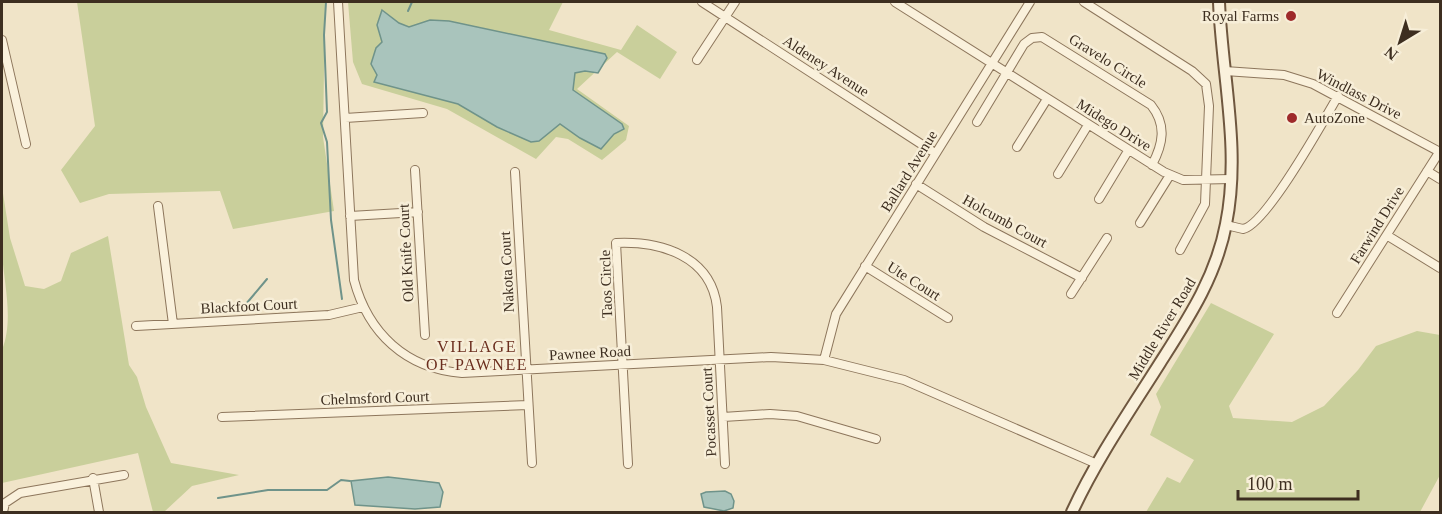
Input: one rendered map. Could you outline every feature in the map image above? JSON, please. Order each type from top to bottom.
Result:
[{"type":"street","name":"Pawnee Road","points":[[338,2],[354,280],[363,307],[376,329],[394,347],[424,366],[462,373],[771,357],[824,360],[904,380],[1097,464]]},
{"type":"street","name":"Aldeney Avenue","points":[[702,2],[936,153]]},
{"type":"street","points":[[697,60],[735,2]]},
{"type":"street","name":"Midego Drive","points":[[895,2],[1128,151],[1170,175],[1183,180],[1232,179]]},
{"type":"street","name":"Ballard Avenue","points":[[824,360],[833,319],[1030,2]]},
{"type":"street","points":[[1084,2],[1192,71],[1206,84],[1209,105],[1208,180],[1204,210],[1180,250]]},
{"type":"street","name":"Middle River Road","points":[[1072,513],[1097,464],[1202,296],[1217,260],[1226,225],[1232,179],[1219,2]]},
{"type":"street","name":"Gravelo Circle","points":[[1006,74],[1024,44],[1036,36],[1054,43],[1082,60],[1144,100],[1158,115],[1162,127],[1161,142],[1152,165]]},
{"type":"street","points":[[2,39],[26,144]]},
{"type":"street","name":"Windlass Drive","points":[[1225,71],[1284,75],[1313,84],[1440,152]]},
{"type":"street","points":[[977,122],[1006,74]]},
{"type":"street","points":[[1226,225],[1243,230],[1259,220],[1308,147],[1338,96]]},
{"type":"street","points":[[1017,147],[1047,99]]},
{"type":"street","points":[[345,118],[423,113]]},
{"type":"street","points":[[1058,174],[1088,125]]},
{"type":"street","points":[[1099,199],[1128,151]]},
{"type":"street","name":"Farwind Drive","points":[[1337,313],[1440,152]]},
{"type":"street","name":"Old Knife Court","points":[[415,170],[425,335]]},
{"type":"street","points":[[1427,171],[1440,179]]},
{"type":"street","name":"Nakota Court","points":[[515,172],[532,463]]},
{"type":"street","points":[[1140,223],[1170,175]]},
{"type":"street","name":"Holcumb Court","points":[[916,184],[984,227],[1082,278]]},
{"type":"street","points":[[158,206],[173,324]]},
{"type":"street","points":[[350,216],[418,212]]},
{"type":"street","points":[[1388,236],[1440,268]]},
{"type":"street","points":[[1071,294],[1107,238]]},
{"type":"street","name":"Taos Circle","points":[[623,364],[616,243],[647,244],[671,250],[689,258],[703,270],[712,283],[716,299],[720,359]]},
{"type":"street","name":"Ute Court","points":[[865,266],[948,318]]},
{"type":"street","name":"Blackfoot Court","points":[[136,326],[328,315],[363,307]]},
{"type":"street","name":"Pocasset Court","points":[[720,359],[725,464]]},
{"type":"street","points":[[623,364],[628,464]]},
{"type":"street","name":"Chelmsford Court","points":[[222,417],[528,405]]},
{"type":"street","points":[[723,417],[796,416],[876,439]]},
{"type":"street","points":[[3,513],[5,503],[14,495],[93,478],[124,474]]},
{"type":"street","points":[[93,478],[99,513]]},
{"type":"green space","points":[[77,2],[325,2],[323,137],[334,211],[233,229],[220,191],[109,194],[80,203],[61,170],[95,126]]},
{"type":"green space","points":[[348,2],[563,2],[549,30],[621,50],[637,25],[677,52],[660,79],[617,52],[577,89],[629,126],[626,140],[602,160],[568,139],[556,137],[536,159],[447,109],[362,84],[353,62]]},
{"type":"green space","points":[[2,187],[10,238],[25,286],[44,289],[61,281],[71,253],[108,236],[129,365],[137,377],[146,407],[171,463],[239,475],[192,486],[164,512],[153,512],[138,453],[2,483],[2,350],[6,338],[8,314],[1,245]]},
{"type":"green space","points":[[1211,303],[1274,334],[1229,406],[1233,418],[1292,422],[1324,406],[1358,370],[1376,346],[1417,331],[1440,335],[1440,475],[1420,512],[1146,512],[1167,477],[1180,483],[1194,460],[1150,435],[1161,407],[1156,394]]},
{"type":"water","points":[[382,10],[399,23],[409,27],[430,20],[449,21],[605,54],[607,58],[598,73],[585,71],[575,73],[573,90],[622,124],[624,129],[614,134],[601,149],[560,124],[539,141],[531,142],[497,127],[458,104],[374,82],[377,75],[371,64],[376,48],[382,42],[377,25]]},
{"type":"water","points":[[388,477],[439,483],[443,492],[440,507],[415,509],[355,505],[351,481]]},
{"type":"water","points":[[725,491],[731,494],[734,501],[733,508],[724,511],[704,507],[701,494]]},
{"type":"waterway","points":[[326,2],[324,35],[327,112],[321,123],[327,142],[331,220],[342,299]]},
{"type":"waterway","points":[[408,11],[412,2]]},
{"type":"waterway","points":[[246,304],[267,279]]},
{"type":"waterway","points":[[218,498],[268,490],[327,490],[341,480],[350,481]]},
{"type":"place","name":"Royal Farms","points":[[1291,16]]},
{"type":"place","name":"AutoZone","points":[[1292,118]]},
{"type":"district","name":"VILLAGE OF PAWNEE","points":[[477,355]]}]
